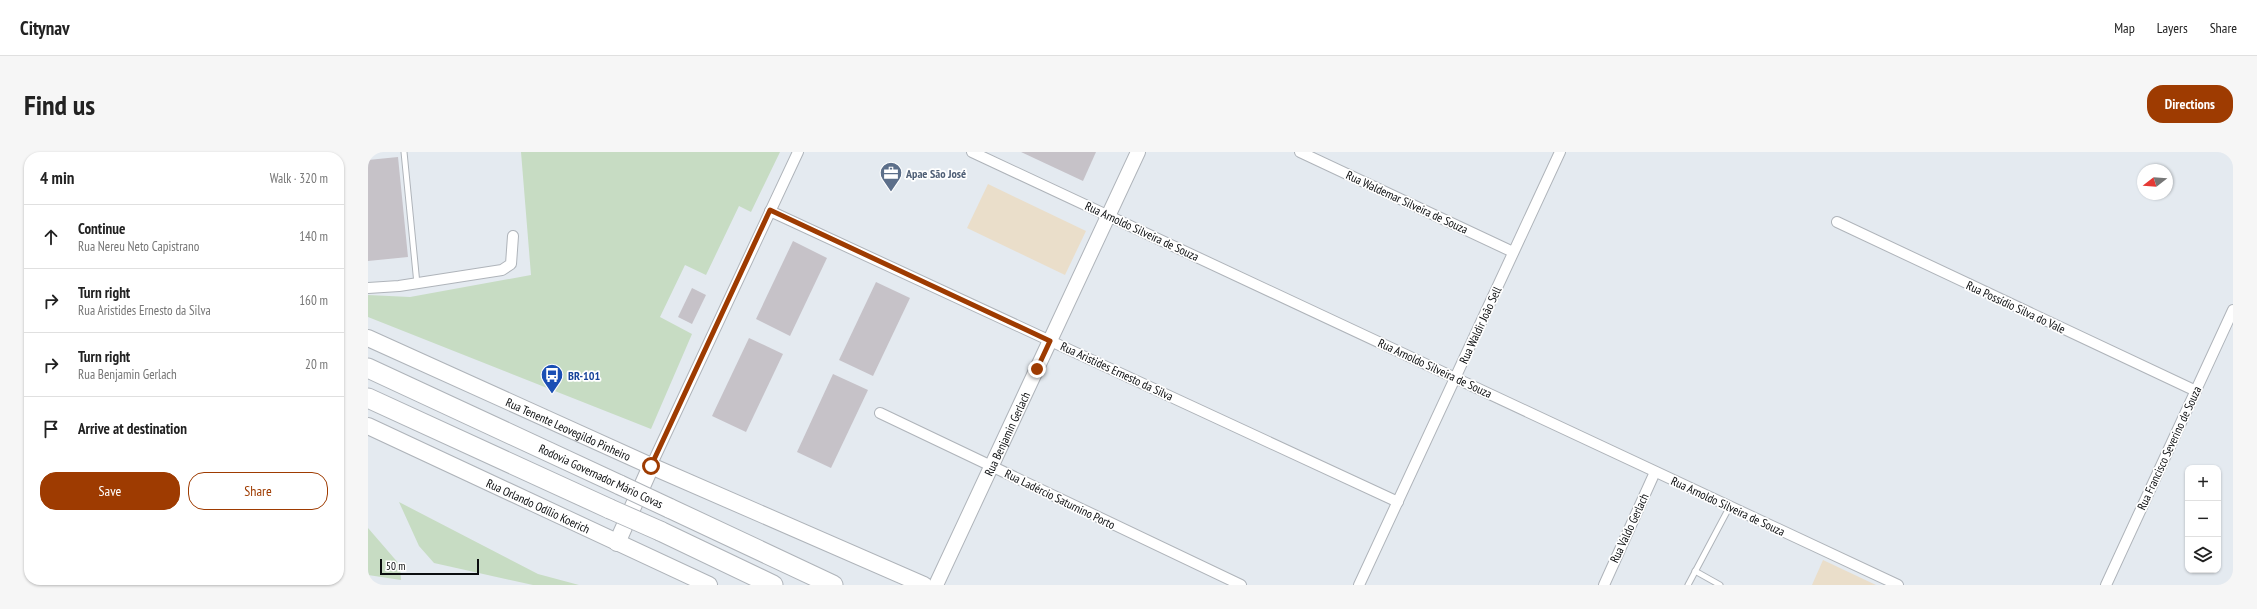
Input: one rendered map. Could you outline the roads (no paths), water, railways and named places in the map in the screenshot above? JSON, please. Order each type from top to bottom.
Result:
[{"type":"highway","name":"Rodovia Governador Mário Covas","points":[[368,368],[833,585]]},
{"type":"highway","points":[[368,398],[774,585]]},
{"type":"main road","name":"Rua Benjamin Gerlach","points":[[936,585],[1138,152]]},
{"type":"main road","name":"Rua Tenente Leovegildo Pinheiro","points":[[368,338],[651,466],[924,585]]},
{"type":"main road","name":"Rua Orlando Odílio Koerich","points":[[368,426],[709,585]]},
{"type":"main road","points":[[617,543],[651,466]]},
{"type":"street","points":[[651,466],[798,152]]},
{"type":"street","name":"Rua Arnoldo Silveira de Souza","points":[[972,152],[1898,585]]},
{"type":"street","name":"Rua Waldemar Silveira de Souza","points":[[1300,152],[1513,252]]},
{"type":"street","name":"Rua Waldir João Sell","points":[[1359,585],[1560,152]]},
{"type":"street","name":"Rua Aristides Ernesto da Silva","points":[[770,210],[1398,502]]},
{"type":"street","name":"Rua Possídio Silva do Vale","points":[[1837,222],[2196,391]]},
{"type":"street","points":[[368,288],[417,284],[508,267],[511,264],[513,236]]},
{"type":"street","name":"Rua Francisco Severino de Souza","points":[[2106,585],[2233,310]]},
{"type":"street","name":"Rua Ladércio Saturnino Porto","points":[[880,413],[1241,585]]},
{"type":"street","name":"Rua Valdo Gerlach","points":[[1604,585],[1655,472]]},
{"type":"lane","points":[[404,152],[417,284]]},
{"type":"lane","points":[[1688,585],[1730,506]]},
{"type":"lane","points":[[1695,571],[1720,585]]},
{"type":"place","name":"Apae São José","points":[[891,192]]},
{"type":"place","name":"BR-101","points":[[552,394]]}]
